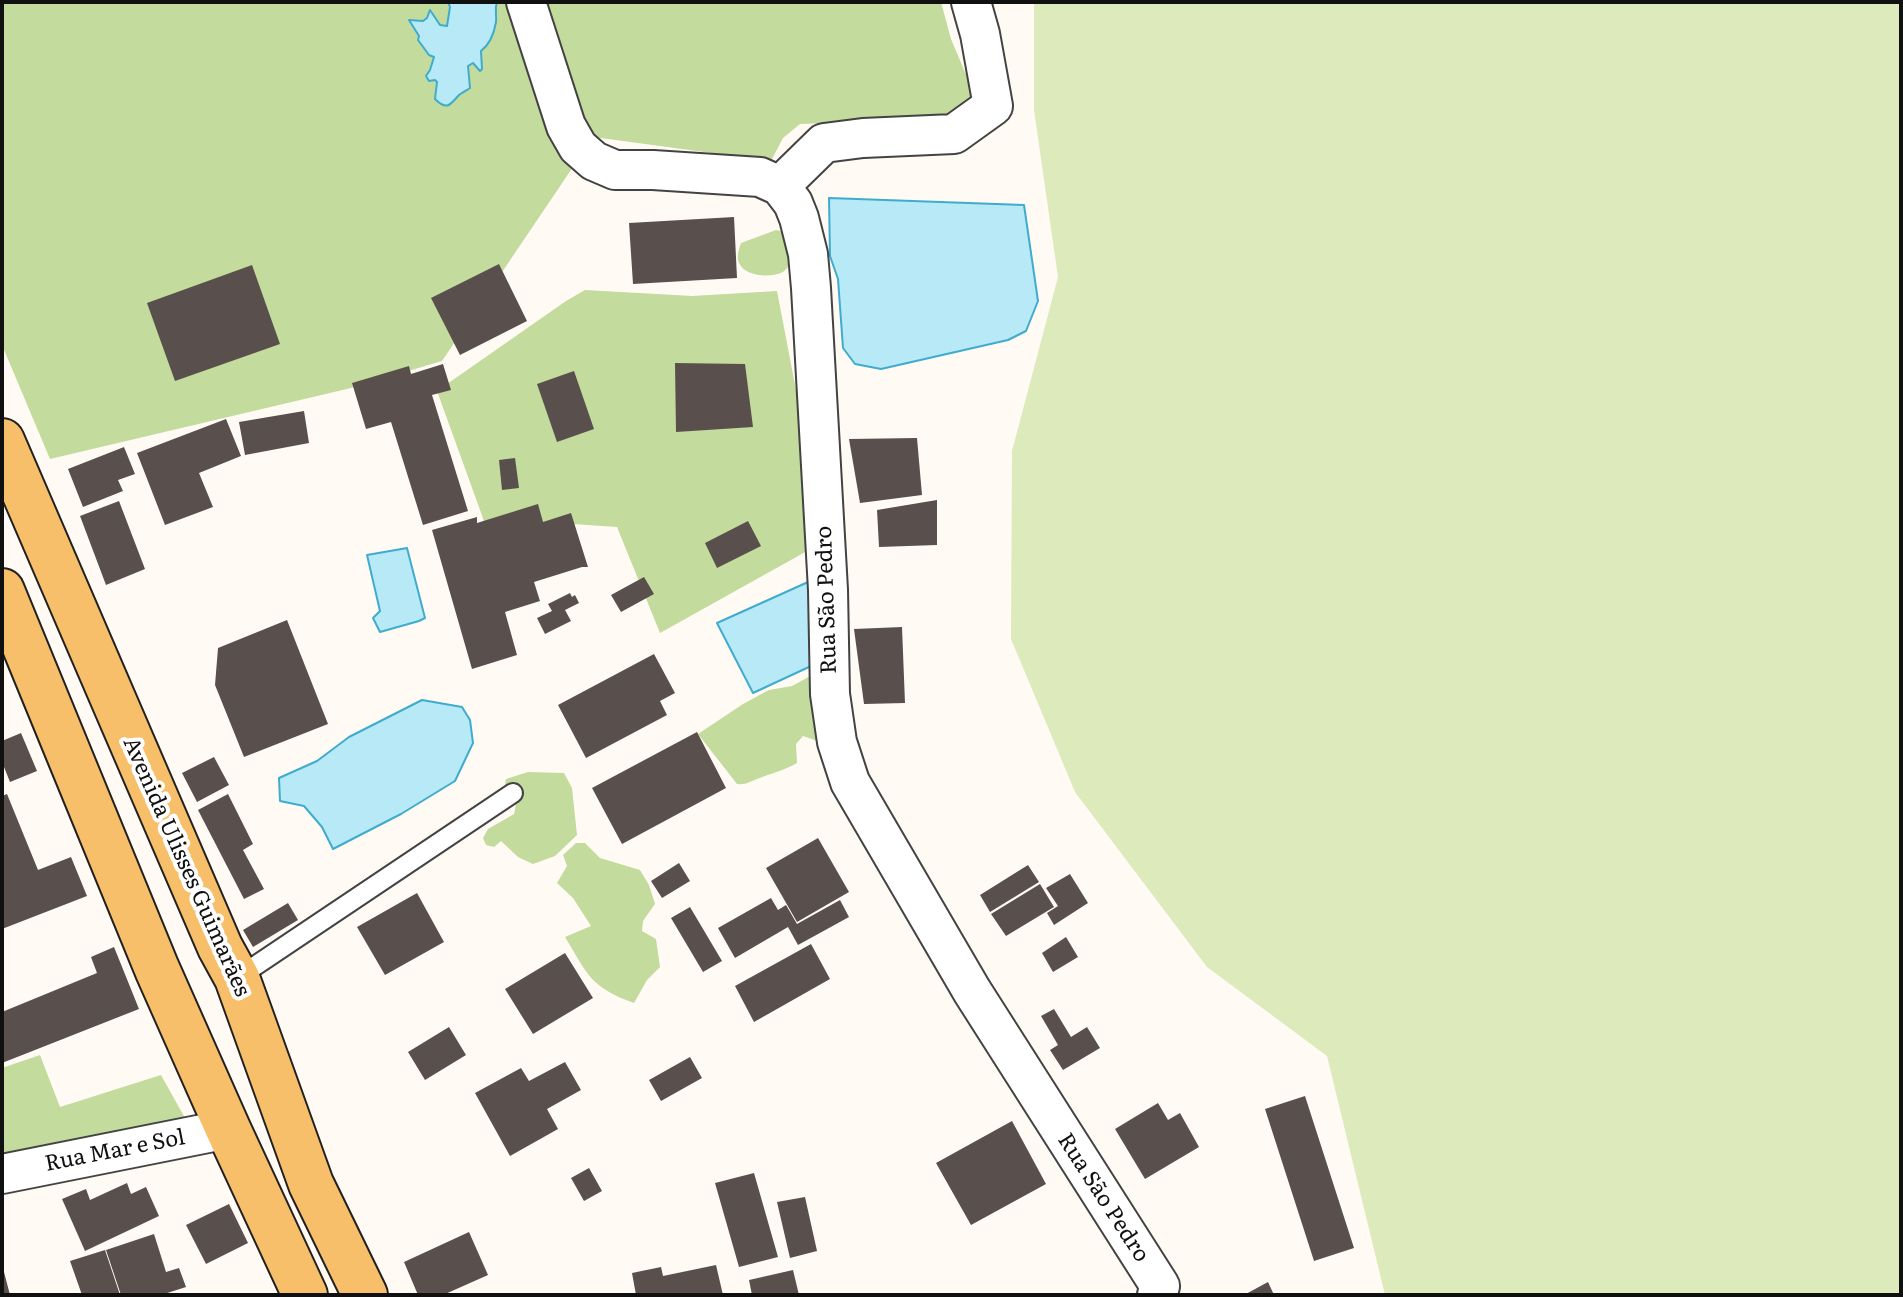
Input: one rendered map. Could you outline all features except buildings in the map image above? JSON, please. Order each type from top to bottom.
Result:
[{"type":"main road","name":"Avenida Ulisses Guimarães","points":[[2,441],[229,962],[311,1184],[365,1295]]},
{"type":"main road","points":[[2,591],[157,969],[305,1295]]},
{"type":"main road","points":[[157,969],[229,962]]},
{"type":"street","points":[[526,2],[566,126],[578,147],[594,161],[615,170],[760,177],[780,186],[824,143],[954,134],[993,106],[971,2]]},
{"type":"street","name":"Rua São Pedro","points":[[780,186],[793,203],[808,254],[826,553],[830,694],[837,742],[850,782],[972,991],[1160,1286],[1157,1295]]},
{"type":"street","name":"Rua Mar e Sol","points":[[2,1174],[228,1129]]},
{"type":"lane","points":[[229,962],[513,793]]},
{"type":"green space","points":[[2,2],[516,2],[575,164],[442,361],[351,388],[50,459],[2,345]]},
{"type":"green space","points":[[546,2],[941,2],[951,39],[978,103],[951,141],[827,123],[800,124],[783,138],[771,161],[586,136]]},
{"type":"green space","points":[[1034,2],[1901,2],[1901,1295],[1385,1295],[1327,1056],[1207,967],[1075,792],[1011,639],[1012,451],[1058,277],[1034,110]]},
{"type":"green space","points":[[776,230],[785,232],[792,262],[786,270],[765,275],[752,274],[742,268],[738,258],[741,243]]},
{"type":"green space","points":[[585,290],[692,296],[777,291],[825,541],[660,633],[617,527],[484,521],[437,391]]},
{"type":"green space","points":[[823,669],[826,744],[803,736],[796,744],[797,763],[737,784],[698,734],[769,690],[792,686]]},
{"type":"green space","points":[[528,772],[564,773],[572,788],[577,835],[555,856],[533,864],[518,857],[501,841],[494,847],[486,845],[483,838],[488,829],[514,814],[516,804],[505,785],[506,779]]},
{"type":"green space","points":[[576,843],[585,843],[600,858],[640,870],[649,885],[655,904],[643,921],[642,931],[656,939],[660,967],[647,980],[634,1003],[599,985],[579,961],[565,937],[591,926],[573,898],[557,883],[567,866],[563,855]]},
{"type":"green space","points":[[40,1055],[60,1107],[161,1075],[190,1127],[2,1162],[2,1068]]},
{"type":"water","points":[[448,2],[497,2],[494,31],[481,51],[482,69],[480,71],[473,63],[468,66],[470,88],[446,106],[435,99],[437,82],[429,81],[426,76],[434,57],[418,40],[419,36],[409,20],[423,21],[430,10],[440,25],[447,26]]},
{"type":"water","points":[[829,198],[1024,205],[1038,301],[1026,331],[1008,340],[881,369],[855,364],[843,348],[838,279],[830,256]]},
{"type":"water","points":[[407,548],[425,618],[380,632],[373,618],[380,611],[367,555]]},
{"type":"water","points":[[817,578],[824,660],[753,693],[717,623]]},
{"type":"water","points":[[422,700],[462,707],[470,720],[473,743],[455,781],[401,814],[333,849],[322,827],[304,806],[280,801],[279,778],[317,761],[349,737]]}]
